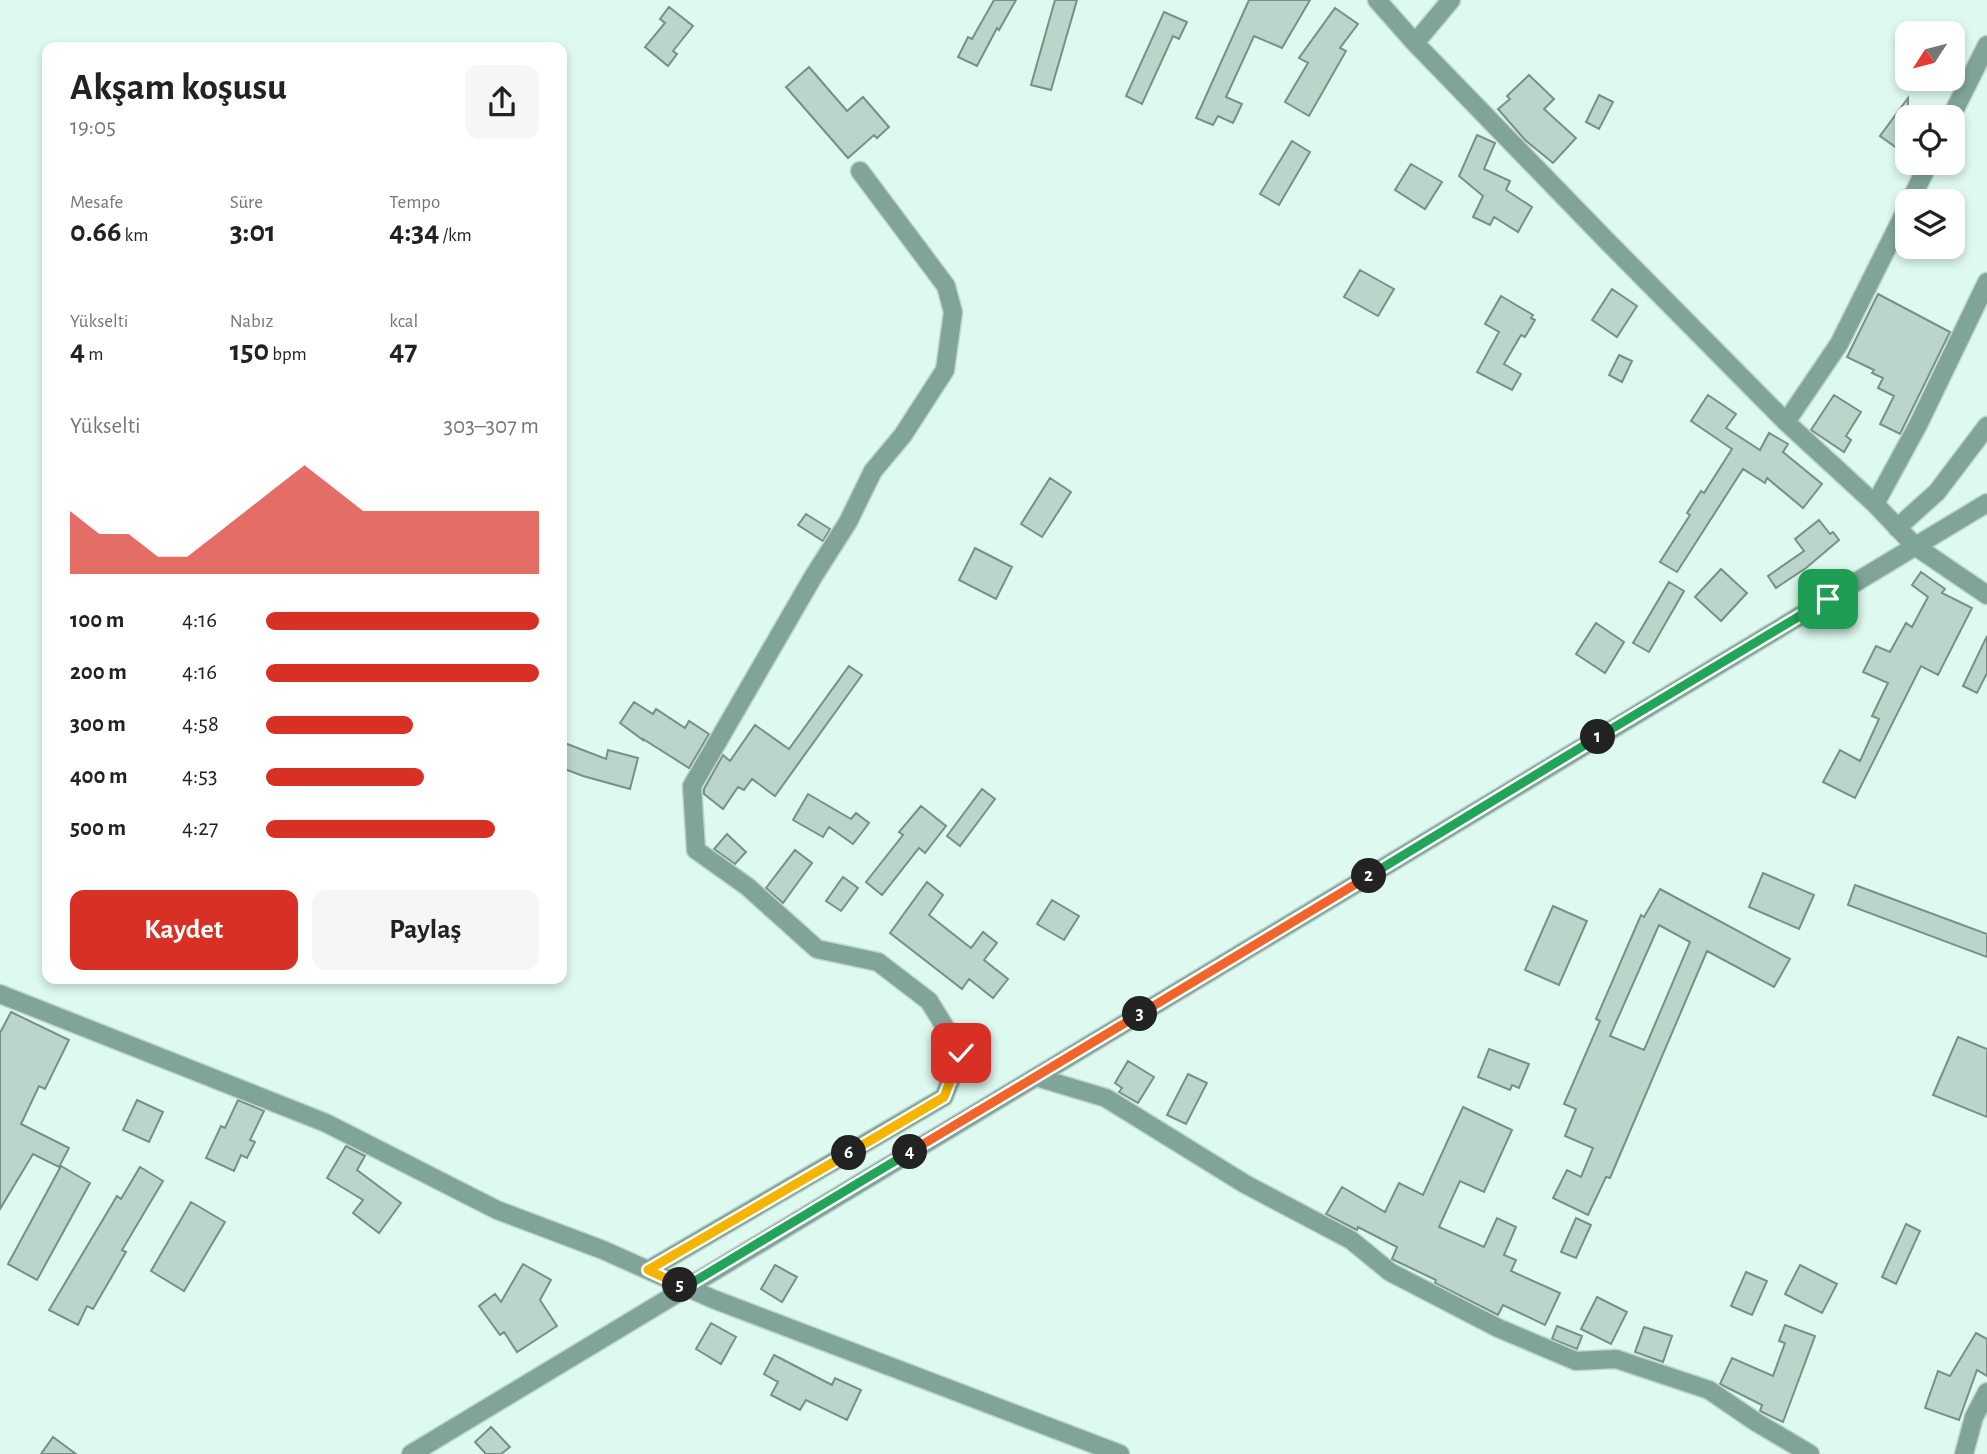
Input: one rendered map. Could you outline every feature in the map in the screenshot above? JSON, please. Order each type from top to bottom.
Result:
[{"type":"street","points":[[1377,0],[1415,43],[1786,422],[1916,546],[1987,595]]},
{"type":"street","points":[[1415,43],[1451,0]]},
{"type":"street","points":[[1957,105],[1987,45]]},
{"type":"street","points":[[648,1270],[944,1097],[961,1053],[929,1001],[878,962],[817,949],[748,887],[696,850],[692,786],[813,577],[848,522],[873,471],[903,435],[945,370],[953,312],[946,286],[860,171]]},
{"type":"street","points":[[1786,422],[1839,344],[1895,231]]},
{"type":"street","points":[[1875,504],[1918,425],[1987,282]]},
{"type":"street","points":[[1898,528],[1937,492],[1987,426]]},
{"type":"street","points":[[411,1454],[1987,503]]},
{"type":"street","points":[[0,994],[326,1123],[497,1210],[603,1250],[685,1287],[1120,1454]]},
{"type":"street","points":[[1036,1077],[1106,1098],[1245,1184],[1351,1240],[1390,1272],[1498,1328],[1576,1362],[1616,1359],[1709,1390],[1810,1454]]},
{"type":"street","points":[[1964,1454],[1974,1417],[1987,1392]]},
{"type":"building","points":[[994,0],[1016,0],[999,30],[997,28],[977,66],[958,57],[968,37],[972,39]]},
{"type":"building","points":[[1055,0],[1077,0],[1051,90],[1031,85]]},
{"type":"building","points":[[1249,0],[1310,0],[1282,48],[1254,36],[1226,97],[1242,104],[1233,123],[1218,116],[1213,125],[1196,118]]},
{"type":"building","points":[[669,7],[693,26],[673,51],[677,54],[668,66],[645,47],[665,23],[660,19]]},
{"type":"building","points":[[1335,8],[1358,24],[1340,48],[1346,51],[1309,116],[1285,102],[1308,63],[1299,58]]},
{"type":"building","points":[[1164,12],[1187,22],[1179,39],[1173,36],[1142,104],[1126,96]]},
{"type":"building","points":[[809,67],[847,111],[863,97],[889,127],[877,138],[874,135],[848,158],[786,87]]},
{"type":"building","points":[[1529,75],[1554,99],[1544,109],[1576,138],[1553,163],[1525,140],[1498,109],[1510,99],[1507,96]]},
{"type":"building","points":[[1599,95],[1613,102],[1599,129],[1586,122]]},
{"type":"building","points":[[1895,116],[1895,147],[1880,136]]},
{"type":"building","points":[[1477,135],[1495,143],[1484,169],[1510,181],[1506,190],[1532,207],[1518,232],[1494,217],[1490,225],[1473,217],[1483,196],[1459,176]]},
{"type":"building","points":[[1292,141],[1310,152],[1279,205],[1260,194]]},
{"type":"building","points":[[1411,164],[1442,182],[1425,209],[1395,190]]},
{"type":"building","points":[[1360,270],[1394,289],[1378,316],[1344,297]]},
{"type":"building","points":[[1612,289],[1637,306],[1617,337],[1592,320]]},
{"type":"building","points":[[1878,294],[1950,332],[1900,434],[1880,424],[1894,396],[1878,388],[1883,378],[1872,373],[1874,370],[1847,357]]},
{"type":"building","points":[[1501,296],[1533,315],[1531,318],[1535,320],[1525,337],[1521,335],[1504,364],[1521,374],[1512,390],[1477,372],[1499,332],[1485,324]]},
{"type":"building","points":[[1619,355],[1632,361],[1622,382],[1609,375]]},
{"type":"building","points":[[1708,395],[1736,414],[1726,428],[1760,450],[1769,433],[1788,444],[1783,452],[1822,484],[1803,508],[1767,478],[1765,483],[1743,469],[1677,572],[1660,562],[1690,515],[1687,513],[1701,491],[1704,493],[1732,449],[1691,421]]},
{"type":"building","points":[[1834,395],[1861,412],[1846,436],[1851,440],[1844,452],[1811,430]]},
{"type":"building","points":[[1050,478],[1071,492],[1042,537],[1021,524]]},
{"type":"building","points":[[806,514],[830,529],[823,541],[798,525]]},
{"type":"building","points":[[1819,520],[1830,534],[1833,532],[1839,540],[1806,568],[1776,588],[1768,576],[1804,551],[1795,539]]},
{"type":"building","points":[[975,548],[1012,567],[996,599],[959,580]]},
{"type":"building","points":[[1721,569],[1747,593],[1721,621],[1695,597]]},
{"type":"building","points":[[1921,572],[1945,589],[1942,593],[1972,608],[1938,675],[1921,666],[1855,798],[1823,782],[1840,750],[1860,761],[1879,719],[1872,716],[1888,683],[1863,672],[1876,646],[1890,652],[1906,623],[1912,627],[1928,597],[1912,585]]},
{"type":"building","points":[[1669,582],[1684,591],[1649,652],[1633,643]]},
{"type":"building","points":[[1596,623],[1624,642],[1605,673],[1576,654]]},
{"type":"building","points":[[1987,636],[1987,673],[1977,693],[1963,686]]},
{"type":"building","points":[[849,666],[862,675],[775,796],[752,779],[744,790],[738,787],[723,809],[704,794],[704,789],[723,755],[730,761],[755,725],[789,749]]},
{"type":"building","points":[[634,702],[653,714],[656,709],[685,728],[689,721],[709,734],[689,768],[620,723]]},
{"type":"building","points":[[567,744],[606,759],[608,750],[638,758],[630,789],[567,770]]},
{"type":"building","points":[[982,789],[995,799],[960,846],[947,836]]},
{"type":"building","points":[[808,794],[851,819],[856,813],[869,823],[853,844],[829,827],[823,837],[793,820]]},
{"type":"building","points":[[921,806],[946,826],[925,853],[919,848],[882,895],[866,882],[903,835],[899,832]]},
{"type":"building","points":[[727,834],[746,852],[735,864],[714,849]]},
{"type":"building","points":[[795,850],[812,863],[783,903],[766,888]]},
{"type":"building","points":[[1763,873],[1814,895],[1799,929],[1749,907]]},
{"type":"building","points":[[843,877],[858,888],[841,911],[826,901]]},
{"type":"building","points":[[927,882],[943,895],[929,915],[971,948],[983,932],[997,943],[984,960],[1008,979],[993,998],[969,979],[962,989],[890,933]]},
{"type":"building","points":[[1855,885],[1987,934],[1987,957],[1848,905]]},
{"type":"building","points":[[1660,889],[1790,959],[1774,987],[1707,951],[1610,1178],[1606,1177],[1588,1215],[1553,1198],[1567,1170],[1581,1177],[1593,1148],[1565,1136],[1576,1109],[1564,1104],[1600,1021],[1596,1019],[1641,915],[1644,917]],"holes":[[[1659,925],[1690,942],[1644,1050],[1610,1036]]]},
{"type":"building","points":[[1052,900],[1079,916],[1064,940],[1037,924]]},
{"type":"building","points":[[1553,906],[1587,921],[1559,985],[1525,970]]},
{"type":"building","points":[[11,1012],[69,1040],[45,1089],[39,1086],[21,1124],[69,1148],[59,1167],[33,1154],[0,1209],[0,1033]]},
{"type":"building","points":[[1958,1037],[1987,1049],[1987,1117],[1933,1095]]},
{"type":"building","points":[[1489,1049],[1529,1064],[1519,1088],[1512,1085],[1510,1090],[1478,1077]]},
{"type":"building","points":[[1128,1061],[1154,1077],[1138,1103],[1119,1092],[1122,1088],[1115,1083]]},
{"type":"building","points":[[1188,1074],[1207,1083],[1186,1124],[1167,1115]]},
{"type":"building","points":[[137,1100],[163,1112],[149,1142],[123,1130]]},
{"type":"building","points":[[238,1100],[264,1111],[250,1140],[255,1142],[247,1158],[241,1155],[234,1171],[206,1158],[221,1126],[225,1128]]},
{"type":"building","points":[[1463,1107],[1512,1130],[1484,1192],[1460,1181],[1439,1227],[1484,1247],[1497,1218],[1516,1227],[1504,1255],[1516,1260],[1511,1271],[1560,1293],[1545,1325],[1503,1305],[1498,1315],[1392,1259],[1397,1247],[1326,1214],[1342,1187],[1385,1212],[1399,1183],[1423,1195]]},
{"type":"building","points":[[346,1146],[365,1156],[357,1170],[401,1203],[379,1233],[353,1213],[363,1200],[327,1178]]},
{"type":"building","points":[[61,1166],[90,1183],[37,1280],[8,1264]]},
{"type":"building","points":[[140,1167],[163,1181],[122,1250],[126,1252],[93,1309],[87,1306],[78,1325],[49,1310],[117,1196],[121,1199]]},
{"type":"building","points":[[191,1202],[225,1222],[184,1291],[151,1271]]},
{"type":"building","points":[[1576,1218],[1591,1225],[1576,1258],[1561,1252]]},
{"type":"building","points":[[1906,1224],[1920,1231],[1896,1284],[1882,1277]]},
{"type":"building","points":[[523,1264],[551,1280],[540,1300],[557,1326],[517,1352],[504,1332],[500,1335],[479,1306],[495,1294],[501,1302]]},
{"type":"building","points":[[775,1265],[797,1277],[782,1302],[761,1289]]},
{"type":"building","points":[[1800,1265],[1837,1284],[1822,1313],[1785,1294]]},
{"type":"building","points":[[1746,1272],[1767,1281],[1752,1315],[1731,1306]]},
{"type":"building","points":[[1597,1297],[1627,1312],[1611,1344],[1581,1329]]},
{"type":"building","points":[[711,1323],[736,1337],[721,1364],[696,1349]]},
{"type":"building","points":[[1785,1325],[1815,1336],[1783,1422],[1760,1411],[1762,1405],[1720,1384],[1732,1358],[1773,1376],[1785,1343],[1779,1341]]},
{"type":"building","points":[[1557,1326],[1582,1336],[1577,1349],[1552,1339]]},
{"type":"building","points":[[1644,1327],[1672,1336],[1663,1362],[1635,1352]]},
{"type":"building","points":[[1976,1333],[1987,1339],[1987,1376],[1977,1370],[1959,1420],[1925,1408],[1938,1371],[1950,1376]]},
{"type":"building","points":[[774,1355],[832,1385],[835,1378],[861,1390],[847,1420],[806,1400],[800,1410],[771,1395],[778,1382],[764,1374]]},
{"type":"building","points":[[491,1427],[510,1447],[501,1454],[486,1454],[475,1442]]},
{"type":"building","points":[[53,1437],[76,1454],[41,1454]]},
{"type":"route","points":[[961,1053],[944,1097],[648,1270],[685,1287],[1828,599]]}]
